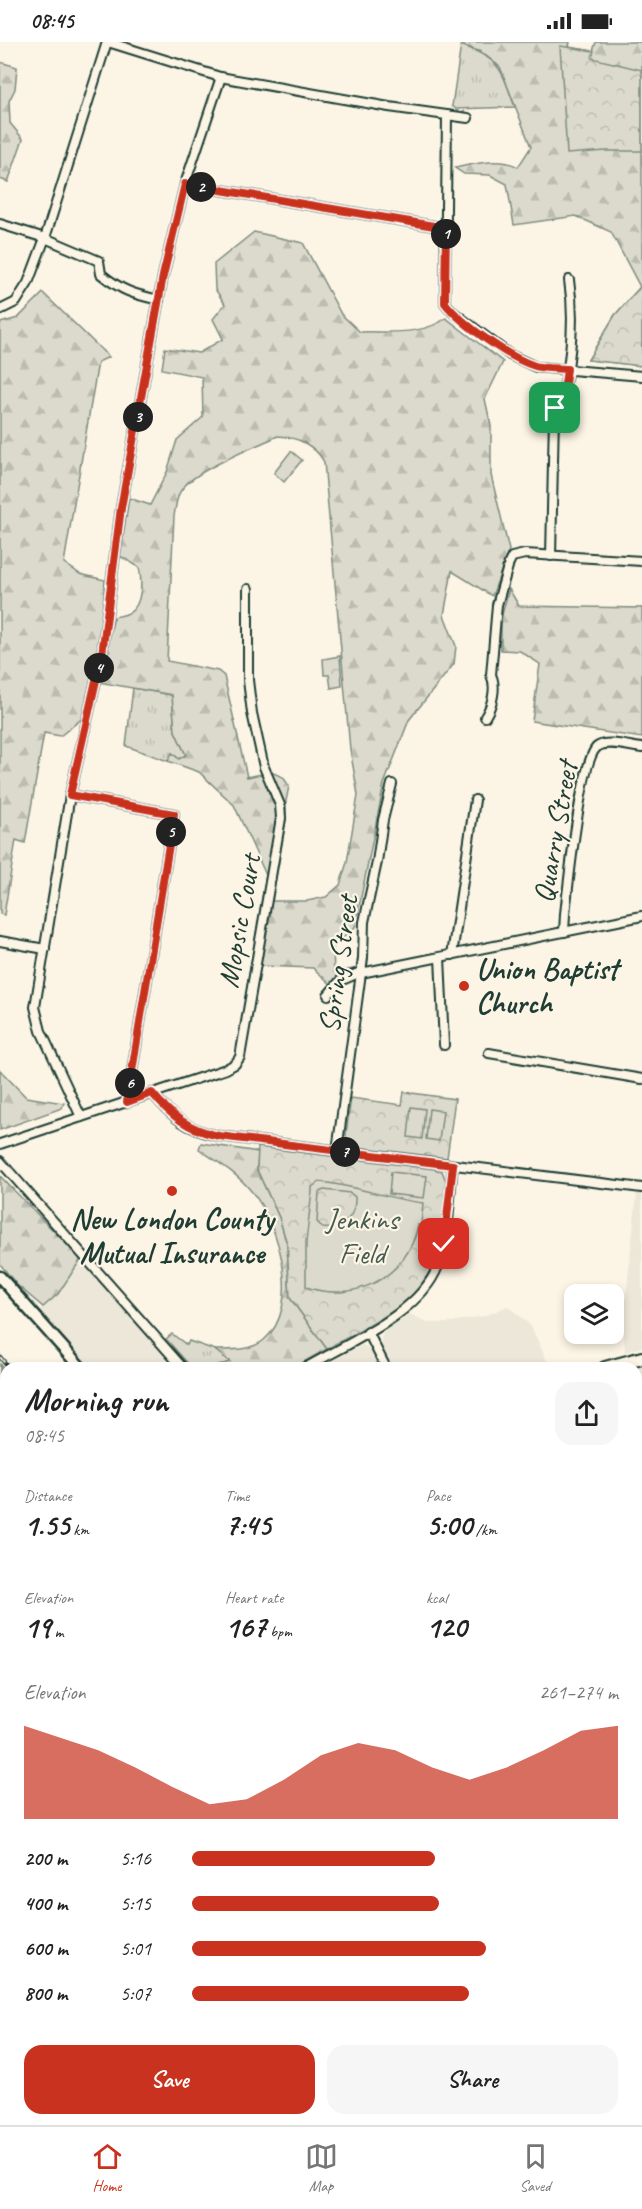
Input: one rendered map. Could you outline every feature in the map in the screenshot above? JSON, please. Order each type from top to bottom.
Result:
[{"type":"main road","points":[[0,1277],[76,1362]]},
{"type":"main road","points":[[627,1362],[642,1358]]},
{"type":"street","points":[[0,310],[16,303],[28,282],[45,238],[107,42],[221,77],[468,118]]},
{"type":"street","points":[[81,1117],[41,1031],[35,1007],[70,795],[102,654],[121,508],[159,300],[185,184],[221,77]]},
{"type":"street","points":[[447,115],[445,303],[453,312],[510,356],[536,367],[642,376]]},
{"type":"street","points":[[185,184],[446,228]]},
{"type":"street","points":[[0,224],[45,238],[99,261],[101,274],[112,284],[130,294],[159,300]]},
{"type":"street","points":[[551,556],[554,411],[565,384],[572,312],[568,280]]},
{"type":"street","points":[[485,717],[494,687],[491,675],[497,606],[513,556],[523,554],[642,561]]},
{"type":"street","name":"Mopsic Court","points":[[152,1093],[226,1069],[238,1061],[242,1051],[280,823],[280,808],[263,763],[250,702],[248,588]]},
{"type":"street","name":"Quarry Street","points":[[564,932],[564,914],[585,776],[591,755],[601,745],[642,748]]},
{"type":"street","name":"Spring Street","points":[[337,1151],[361,973],[364,922],[377,862],[382,820],[393,784]]},
{"type":"street","points":[[70,795],[174,814],[127,1102]]},
{"type":"street","points":[[452,955],[476,800]]},
{"type":"street","points":[[328,995],[342,980],[361,973],[642,916]]},
{"type":"street","points":[[0,942],[45,949]]},
{"type":"street","points":[[440,957],[444,1045]]},
{"type":"street","points":[[489,1053],[642,1079]]},
{"type":"street","points":[[0,1144],[152,1093],[168,1112],[187,1126],[202,1132],[337,1151],[642,1188]]},
{"type":"street","points":[[0,1161],[178,1362]]},
{"type":"street","points":[[316,1362],[410,1306],[423,1292],[434,1275],[444,1244],[453,1165]]},
{"type":"street","points":[[368,1332],[383,1362]]},
{"type":"shaded area","points":[[637,1193],[642,1193],[642,1347],[625,1352],[624,1316]]},
{"type":"shaded area","points":[[81,1259],[171,1362],[85,1362],[38,1311],[58,1294]]},
{"type":"shaded area","points":[[508,1306],[531,1326],[547,1362],[390,1362],[382,1346],[381,1338],[384,1331],[410,1314],[428,1323],[446,1323],[484,1316]]},
{"type":"shaded area","points":[[362,1345],[369,1348],[377,1362],[329,1362]]},
{"type":"green space","points":[[462,42],[570,42],[569,47],[593,51],[596,42],[642,42],[642,366],[588,360],[615,315],[640,287],[611,232],[576,216],[514,225],[507,184],[490,175],[464,174],[455,168],[496,162],[518,167],[531,147],[500,67],[481,52],[461,45]]},
{"type":"green space","points":[[461,45],[475,50],[498,67],[515,107],[456,109],[452,106]]},
{"type":"green space","points":[[560,46],[594,51],[592,58],[642,70],[642,151],[567,154]]},
{"type":"green space","points":[[0,62],[17,67],[15,89],[9,101],[10,123],[23,139],[8,182],[0,179]]},
{"type":"green space","points":[[254,232],[303,243],[341,314],[360,332],[416,330],[437,324],[446,318],[503,362],[485,399],[491,426],[491,475],[509,550],[492,596],[452,571],[444,615],[456,646],[454,664],[409,720],[384,784],[355,927],[333,947],[334,972],[360,968],[331,984],[313,968],[261,966],[251,963],[266,875],[234,805],[199,772],[168,761],[172,753],[179,759],[186,755],[175,731],[172,695],[98,682],[114,617],[127,614],[134,609],[139,598],[141,579],[139,567],[120,556],[129,498],[150,505],[167,472],[177,440],[203,417],[202,377],[162,369],[165,348],[199,353],[223,339],[213,319],[225,304],[215,289],[214,264]],"holes":[[[278,436],[299,440],[310,447],[324,462],[350,749],[358,795],[347,862],[340,885],[326,897],[307,901],[272,901],[286,820],[289,786],[283,777],[271,772],[247,777],[224,676],[218,671],[167,661],[174,516],[180,492],[189,482],[212,467]]]},
{"type":"green space","points":[[642,285],[642,366],[588,360],[615,315]]},
{"type":"green space","points":[[43,293],[109,357],[98,362],[64,563],[80,574],[105,580],[101,642],[84,717],[60,736],[44,733],[25,843],[16,840],[4,915],[0,914],[0,323],[18,318]]},
{"type":"green space","points":[[291,451],[302,460],[284,482],[274,473]]},
{"type":"green space","points":[[509,589],[519,606],[642,608],[642,738],[532,721],[540,664],[520,651],[501,650],[501,618]]},
{"type":"green space","points":[[340,656],[342,686],[331,688],[329,675],[324,675],[323,659]]},
{"type":"green space","points":[[133,688],[172,695],[175,731],[186,755],[179,759],[172,753],[168,761],[126,746]]},
{"type":"green space","points":[[0,1070],[26,1097],[64,1103],[62,1108],[0,1130]]},
{"type":"green space","name":"Jenkins Field","points":[[404,1092],[455,1099],[447,1158],[356,1147],[347,1141],[351,1098],[402,1105]]},
{"type":"green space","points":[[411,1107],[425,1109],[422,1139],[408,1137]]},
{"type":"green space","points":[[429,1109],[443,1111],[439,1141],[426,1139]]},
{"type":"green space","points":[[201,1143],[258,1152],[257,1170],[279,1217],[287,1244],[290,1298],[327,1349],[304,1362],[230,1362],[215,1350],[234,1350],[259,1344],[276,1326],[282,1308],[283,1266],[271,1225],[252,1192],[227,1169],[199,1149]]},
{"type":"green space","name":"Jenkins Field","points":[[258,1147],[434,1169],[442,1171],[446,1181],[436,1255],[419,1287],[392,1312],[327,1349],[290,1298],[287,1244],[279,1217],[257,1170]]},
{"type":"green space","points":[[391,1172],[427,1176],[424,1198],[389,1194]]},
{"type":"green space","points":[[0,1176],[81,1259],[58,1294],[43,1307],[17,1285],[0,1264]]},
{"type":"green space","points":[[319,1182],[423,1203],[421,1225],[418,1225],[403,1259],[391,1272],[360,1289],[342,1292],[306,1287],[306,1242],[312,1187]],"holes":[[[324,1190],[350,1193],[355,1197],[351,1216],[337,1227],[323,1228],[317,1222],[319,1192]]]},
{"type":"green space","points":[[172,1334],[187,1345],[189,1341],[215,1350],[230,1362],[187,1362],[166,1339]]},
{"type":"railway","points":[[0,1357],[4,1362]]},
{"type":"place","name":"Union Baptist Church","points":[[464,986]]},
{"type":"place","name":"New London County Mutual Insurance","points":[[172,1191]]},
{"type":"route","points":[[444,1244],[453,1165],[219,1136],[187,1126],[168,1112],[152,1093],[127,1102],[174,814],[70,795],[102,654],[121,508],[163,276],[185,184],[446,228],[445,303],[453,312],[510,356],[536,367],[567,369],[566,381],[555,408]]}]
